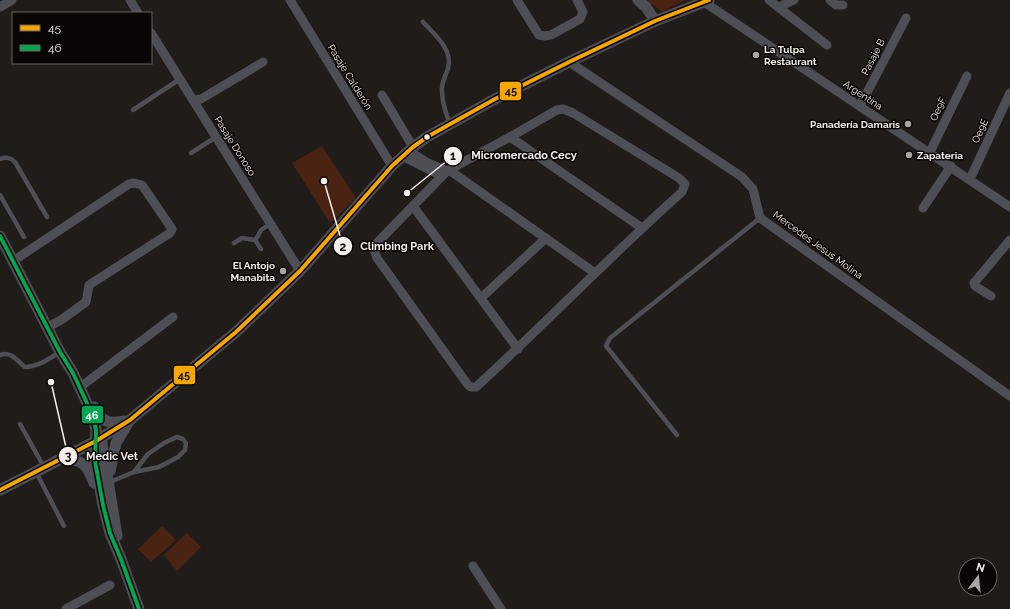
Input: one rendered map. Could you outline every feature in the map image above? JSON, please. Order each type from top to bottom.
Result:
[{"type":"street","points":[[0,6],[12,0]]},
{"type":"street","points":[[130,0],[137,12]]},
{"type":"street","name":"Pasaje Calderón","points":[[290,0],[392,166]]},
{"type":"street","points":[[516,0],[539,35],[545,36],[551,35],[580,19],[583,12],[577,0]]},
{"type":"street","points":[[638,0],[646,7],[655,21]]},
{"type":"street","points":[[770,0],[828,45]]},
{"type":"street","points":[[779,7],[794,0]]},
{"type":"street","points":[[830,0],[836,5],[843,5]]},
{"type":"street","points":[[0,490],[83,448],[130,420],[236,332],[300,271],[392,166],[427,137],[495,99],[569,62],[655,21],[706,1]]},
{"type":"street","name":"Argentina","points":[[706,1],[1010,207]]},
{"type":"street","name":"Pasaje B","points":[[860,106],[906,18]]},
{"type":"street","name":"Pasaje Donoso","points":[[152,35],[300,271]]},
{"type":"street","points":[[193,100],[201,98],[263,62]]},
{"type":"street","name":"Mercedes Jesus Molina","points":[[569,62],[742,177],[753,189],[760,218],[1010,396]]},
{"type":"street","name":"Oe9F","points":[[930,152],[967,76]]},
{"type":"street","name":"Oe9E","points":[[970,179],[1010,93]]},
{"type":"street","points":[[382,95],[408,152],[446,173],[546,238],[595,273]]},
{"type":"street","points":[[563,109],[572,112],[679,178],[685,184],[682,192],[642,228],[518,349],[476,387],[472,387],[468,385],[377,258],[373,247],[376,242],[446,173],[510,137],[557,110],[563,109]]},
{"type":"street","points":[[510,137],[642,228]]},
{"type":"street","points":[[923,208],[950,166]]},
{"type":"street","points":[[13,261],[128,184],[134,183],[142,185],[172,229],[170,233],[89,285],[86,302],[61,320],[48,327]]},
{"type":"street","points":[[413,206],[518,349]]},
{"type":"street","points":[[481,298],[546,238]]},
{"type":"street","points":[[991,296],[978,289],[974,283],[1010,240]]},
{"type":"street","points":[[1,241],[13,261],[60,352],[73,373],[93,416],[110,487],[121,559]]},
{"type":"street","points":[[83,385],[173,318]]},
{"type":"street","points":[[73,373],[79,376],[100,418],[107,421],[116,422],[130,420]]},
{"type":"street","points":[[83,448],[91,434],[93,416]]},
{"type":"street","points":[[110,487],[111,464],[116,443],[130,420]]},
{"type":"street","points":[[99,439],[95,461],[103,505],[110,533],[139,609]]},
{"type":"street","points":[[62,458],[76,460],[84,464],[89,470],[103,505]]},
{"type":"street","points":[[473,566],[502,609]]},
{"type":"street","points":[[66,609],[110,585]]},
{"type":"lane","points":[[423,22],[443,42],[448,56],[449,66],[442,82],[442,92],[444,105],[450,124]]},
{"type":"lane","points":[[133,110],[180,79]]},
{"type":"lane","points":[[191,153],[216,138]]},
{"type":"lane","points":[[0,159],[12,158],[47,217]]},
{"type":"lane","points":[[0,195],[2,205],[24,237]]},
{"type":"lane","points":[[677,436],[606,346],[610,338],[760,218]]},
{"type":"lane","points":[[255,240],[261,230],[270,224]]},
{"type":"lane","points":[[234,243],[242,238],[255,240],[261,249]]},
{"type":"lane","points":[[0,355],[12,355],[25,368],[55,356],[60,352]]},
{"type":"lane","points":[[20,424],[64,526]]},
{"type":"lane","points":[[110,487],[134,472],[148,454],[164,443],[177,437],[183,439],[186,443],[184,450],[178,457],[159,467],[134,472]]},
{"type":"shaded area","points":[[647,0],[685,0],[662,12]]},
{"type":"shaded area","points":[[322,146],[356,198],[330,223],[292,163]]},
{"type":"shaded area","points":[[162,526],[176,540],[151,562],[138,549]]},
{"type":"shaded area","points":[[187,533],[201,547],[177,571],[164,555]]},
{"type":"transit line","name":"45","points":[[0,490],[96,441],[130,420],[236,332],[300,271],[392,166],[413,147],[427,137],[495,99],[569,62],[655,21],[709,0]]},
{"type":"transit line","name":"46","points":[[0,236],[60,352],[73,373],[93,416],[96,430],[95,461],[103,505],[110,533],[139,609]]},
{"type":"place","name":"La Tulpa Restaurant","points":[[756,55]]},
{"type":"place","name":"Panadería Damaris","points":[[908,124]]},
{"type":"place","name":"Zapateria","points":[[909,155]]},
{"type":"place","name":"Climbing Park","points":[[324,181]]},
{"type":"place","name":"Micromercado Cecy","points":[[407,193]]},
{"type":"place","name":"El Antojo Manabita","points":[[283,271]]},
{"type":"place","name":"Medic Vet","points":[[51,382]]}]
